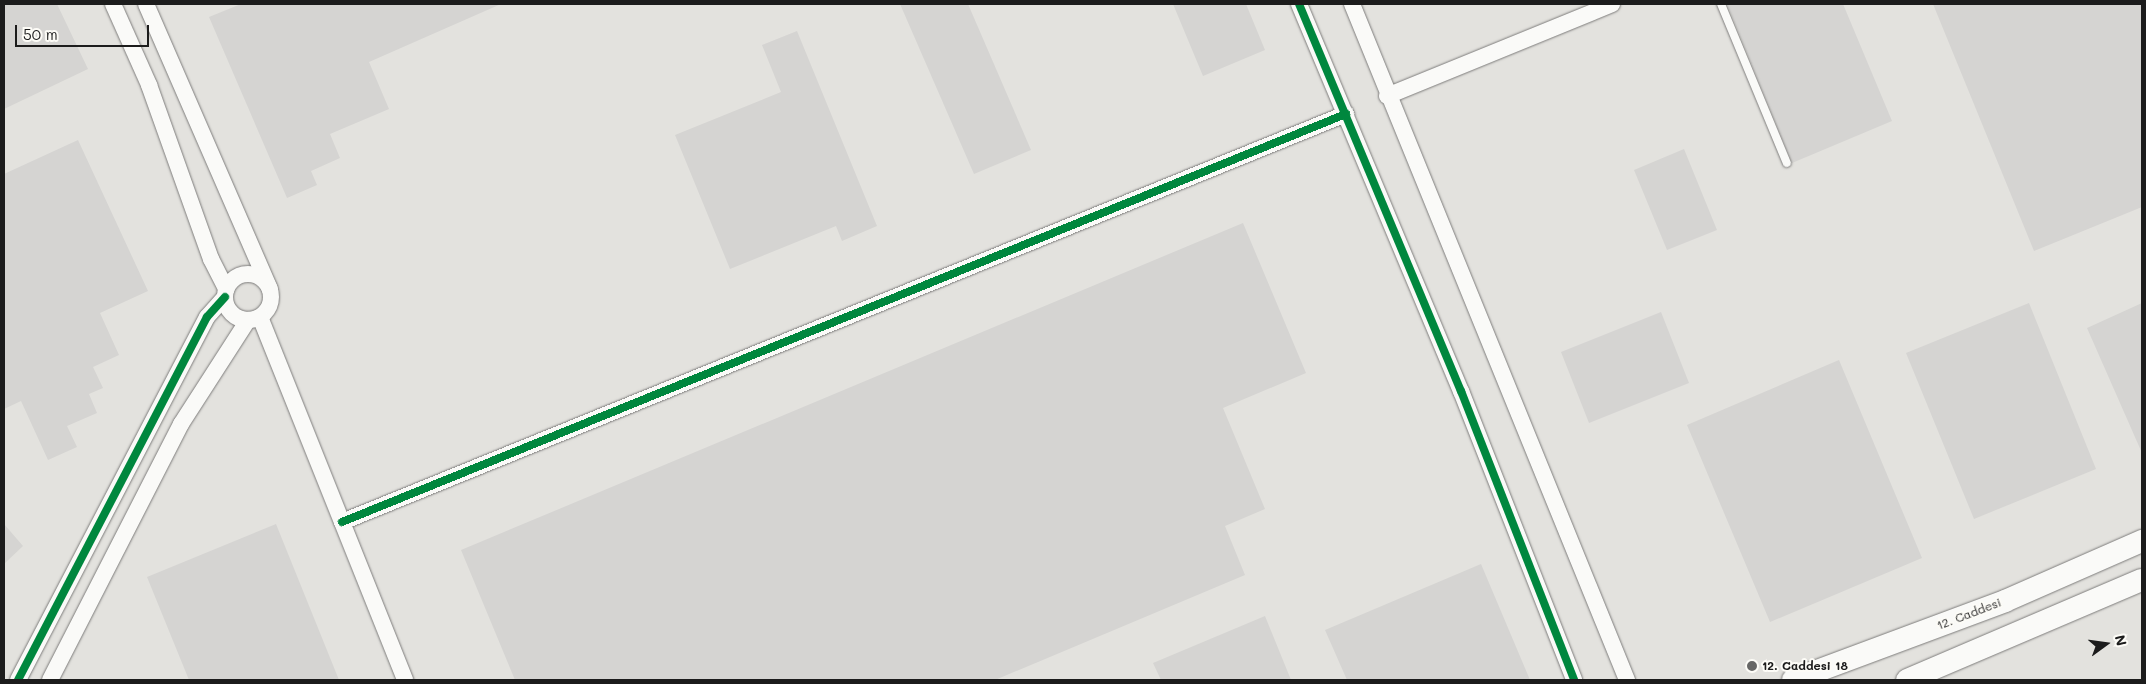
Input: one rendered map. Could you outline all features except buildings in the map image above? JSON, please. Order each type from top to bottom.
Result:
[{"type":"street","points":[[113,4],[149,86],[211,259],[226,293],[231,312],[254,318]]},
{"type":"street","points":[[50,680],[181,424],[254,318],[270,305],[270,289],[146,4]]},
{"type":"street","points":[[1299,4],[1461,391],[1574,680]]},
{"type":"street","points":[[1352,4],[1387,96],[1627,680]]},
{"type":"street","points":[[1387,96],[1612,4]]},
{"type":"street","points":[[342,522],[1346,114]]},
{"type":"street","points":[[18,680],[207,317],[237,277],[252,274],[266,282],[270,289]]},
{"type":"street","points":[[254,318],[342,522],[405,680]]},
{"type":"street","name":"12. Caddesi","points":[[1793,680],[2005,601],[2142,541]]},
{"type":"street","points":[[1907,680],[2142,580]]},
{"type":"lane","points":[[1721,4],[1787,163]]},
{"type":"shaded area","points":[[4,4],[2142,4],[2142,680],[4,680]]},
{"type":"shaded area","points":[[248,283],[258,287],[262,297],[258,307],[248,311],[238,307],[234,297],[238,287]]},
{"type":"cycle path","points":[[1299,4],[1461,391],[1574,680]]},
{"type":"cycle path","points":[[342,522],[1346,114]]},
{"type":"cycle path","points":[[18,680],[207,317],[225,297]]},
{"type":"place","name":"12. Caddesi 18","points":[[1752,666]]}]
